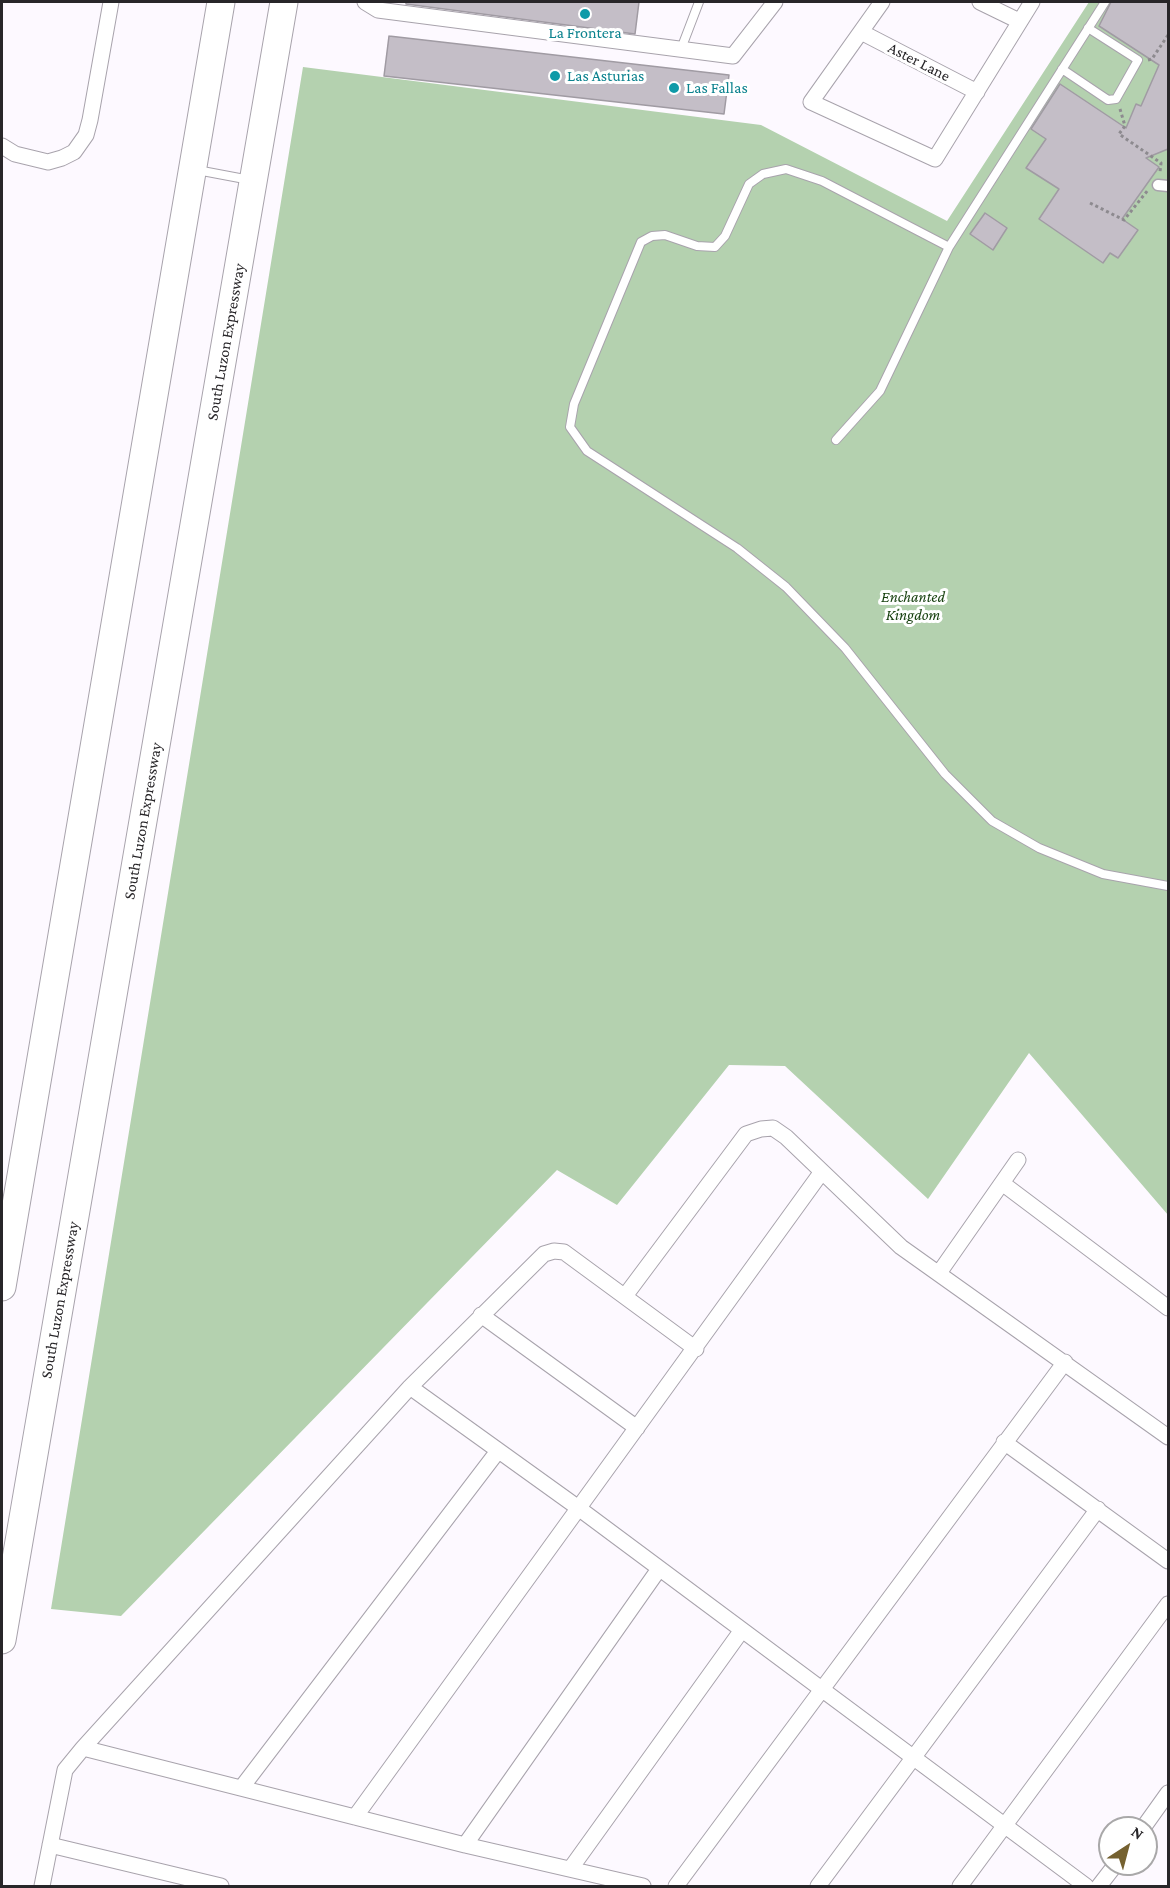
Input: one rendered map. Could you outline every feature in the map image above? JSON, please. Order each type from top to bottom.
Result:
[{"type":"highway","points":[[2,1287],[221,2]]},
{"type":"highway","name":"South Luzon Expressway","points":[[2,1640],[284,2]]},
{"type":"street","points":[[2,146],[15,154],[48,162],[74,152],[86,135],[90,120],[111,2]]},
{"type":"street","points":[[365,2],[378,10],[733,56],[771,3]]},
{"type":"street","points":[[882,2],[811,102],[935,159],[1032,2]]},
{"type":"street","points":[[980,2],[1019,21]]},
{"type":"street","name":"Aster Lane","points":[[861,32],[977,92]]},
{"type":"street","points":[[625,1296],[746,1134],[773,1128],[786,1137],[821,1173],[901,1247],[1168,1437]]},
{"type":"street","points":[[939,1273],[1018,1161]]},
{"type":"street","points":[[355,1817],[577,1507],[696,1349],[821,1173]]},
{"type":"street","points":[[1002,1183],[1168,1308]]},
{"type":"street","points":[[42,1887],[65,1770],[410,1387],[544,1254],[554,1251],[564,1252],[696,1349]]},
{"type":"street","points":[[481,1315],[637,1428]]},
{"type":"street","points":[[676,1887],[1065,1362]]},
{"type":"street","points":[[410,1387],[577,1507],[1086,1887]]},
{"type":"street","points":[[1004,1442],[1168,1561]]},
{"type":"street","points":[[242,1787],[498,1451]]},
{"type":"street","points":[[818,1887],[912,1756],[1098,1509]]},
{"type":"street","points":[[465,1845],[659,1569]]},
{"type":"street","points":[[960,1887],[1168,1604]]},
{"type":"street","points":[[570,1868],[742,1630]]},
{"type":"street","points":[[83,1748],[465,1845],[644,1887]]},
{"type":"street","points":[[1152,1816],[1168,1793]]},
{"type":"street","points":[[50,1845],[221,1887]]},
{"type":"lane","points":[[681,50],[699,2]]},
{"type":"lane","points":[[836,441],[880,392],[949,247],[1105,2]]},
{"type":"lane","points":[[1062,69],[1108,100],[1116,99],[1139,63],[1137,58],[1088,28]]},
{"type":"lane","points":[[192,169],[253,181]]},
{"type":"lane","points":[[949,247],[822,181],[786,169],[764,174],[749,184],[725,236],[715,247],[697,246],[665,235],[652,236],[640,242],[574,404],[570,428],[587,452],[737,548],[786,587],[845,648],[945,774],[992,821],[1039,848],[1103,874],[1168,886]]},
{"type":"path","points":[[1139,63],[1152,59],[1168,35]]},
{"type":"path","points":[[1090,203],[1124,220],[1147,190],[1163,185],[1161,163],[1119,134],[1125,126],[1116,99]]},
{"type":"green space","name":"Enchanted Kingdom","points":[[1089,2],[1168,2],[1168,1215],[1029,1053],[928,1199],[785,1066],[729,1065],[617,1205],[557,1170],[121,1616],[51,1609],[303,67],[761,125],[947,221]]},
{"type":"building","name":"La Frontera","points":[[406,2],[639,2],[635,34],[406,4]]},
{"type":"building","points":[[1111,2],[1168,2],[1168,149],[1146,158],[1159,167],[1122,219],[1138,230],[1118,258],[1110,253],[1103,263],[1039,219],[1059,189],[1026,168],[1046,139],[1031,129],[1060,84],[1126,128],[1136,104],[1141,106],[1159,65],[1099,26]]},
{"type":"building","points":[[389,36],[729,75],[724,114],[384,76]]},
{"type":"building","points":[[985,213],[1007,228],[993,250],[970,234]]},
{"type":"place","name":"La Frontera","points":[[585,14]]},
{"type":"place","name":"Las Asturias","points":[[555,76]]},
{"type":"place","name":"Las Fallas","points":[[674,88]]}]
